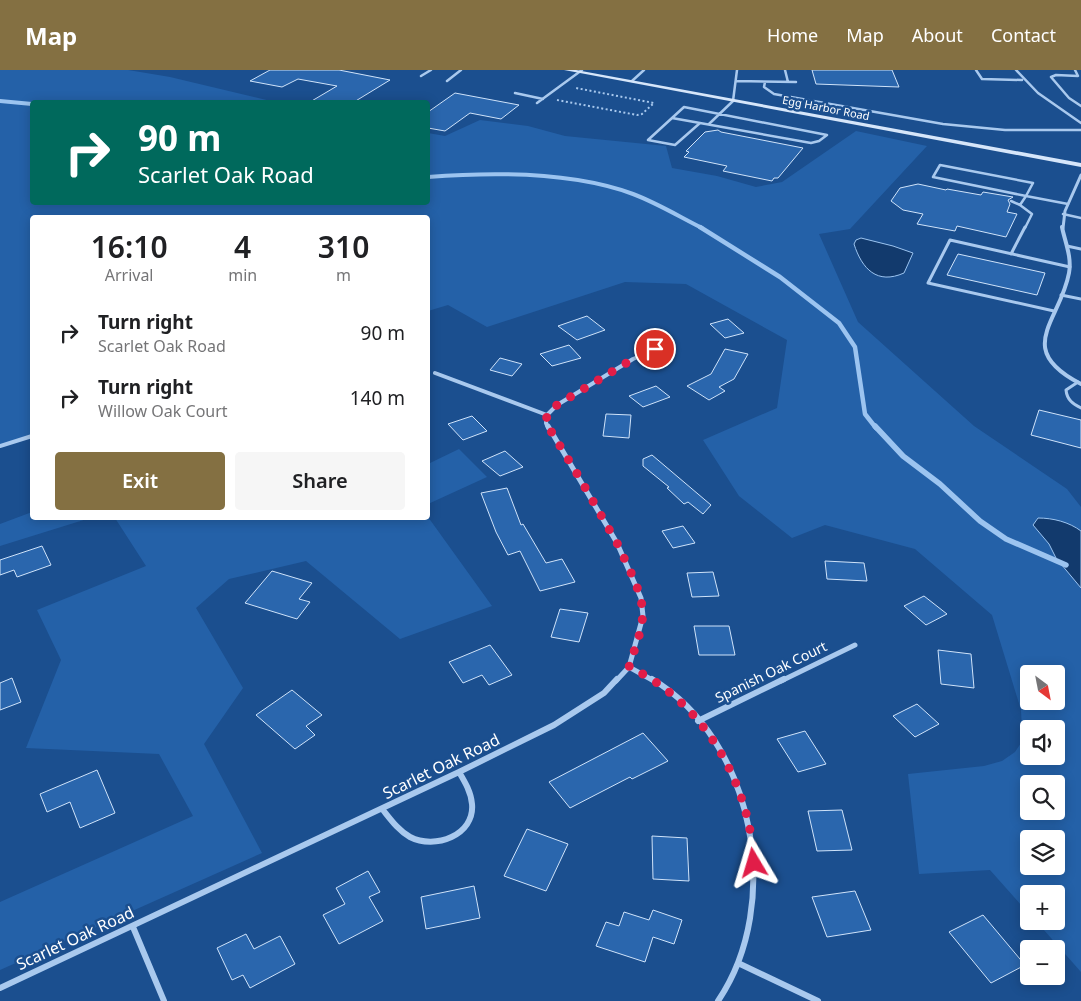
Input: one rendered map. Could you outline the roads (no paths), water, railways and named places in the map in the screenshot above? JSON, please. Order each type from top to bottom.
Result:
[{"type":"main road","name":"Egg Harbor Road","points":[[567,70],[581,71],[1081,165]]},
{"type":"street","points":[[1079,383],[1056,367],[1045,351],[1046,336],[1070,267],[1063,226],[1063,214],[1081,175]]},
{"type":"street","points":[[435,373],[547,415],[557,405],[633,359],[667,345]]},
{"type":"street","name":"Scarlet Oak Road","points":[[0,988],[383,810],[459,772],[583,708],[604,693],[629,667],[643,616],[641,598],[617,543],[550,431],[546,423],[547,415]]},
{"type":"street","name":"Spanish Oak Court","points":[[698,721],[855,644]]},
{"type":"street","points":[[629,667],[646,675],[664,688],[698,721],[736,780],[747,816],[753,851],[754,874],[748,928],[738,964],[718,1001]]},
{"type":"street","points":[[383,810],[400,831],[421,841],[437,841],[452,836],[466,825],[471,815],[471,796],[459,772]]},
{"type":"street","points":[[133,927],[164,1001]]},
{"type":"street","points":[[738,964],[818,1001]]},
{"type":"lane","points":[[422,76],[431,70]]},
{"type":"lane","points":[[447,81],[461,70]]},
{"type":"lane","points":[[632,81],[644,70]]},
{"type":"lane","points":[[709,124],[733,101],[737,70]]},
{"type":"lane","points":[[785,70],[788,82]]},
{"type":"lane","points":[[976,70],[982,79],[1022,80]]},
{"type":"lane","points":[[1016,70],[1022,80],[1038,94],[1081,123]]},
{"type":"lane","points":[[1075,70],[1081,80]]},
{"type":"lane","points":[[538,103],[581,71]]},
{"type":"lane","points":[[1078,76],[1056,75],[1051,77],[1069,98],[1081,106]]},
{"type":"lane","points":[[736,81],[796,82]]},
{"type":"lane","points":[[765,82],[764,87],[774,94],[943,124],[1005,130],[1081,130]]},
{"type":"lane","points":[[515,94],[544,99]]},
{"type":"lane","points":[[672,118],[709,124],[810,143],[819,141],[827,135],[684,107],[672,118],[648,140],[675,145],[700,123]]},
{"type":"lane","points":[[1020,205],[1026,195],[1033,183],[940,165],[933,177],[1026,195],[1068,204]]},
{"type":"lane","points":[[994,189],[996,194]]},
{"type":"lane","points":[[1011,201],[1032,214],[1011,254]]},
{"type":"lane","points":[[1063,214],[1081,218]]},
{"type":"lane","points":[[1054,311],[928,283],[950,240],[1070,267]]},
{"type":"lane","points":[[1067,246],[1081,249]]},
{"type":"lane","points":[[1061,295],[1081,299]]},
{"type":"lane","points":[[1079,383],[1066,390],[1066,396],[1070,402],[1081,408]]},
{"type":"lane","points":[[0,446],[30,437]]},
{"type":"waterway","points":[[0,101],[30,104]]},
{"type":"waterway","points":[[430,177],[505,174],[585,181],[633,194],[702,228]]},
{"type":"waterway","points":[[700,227],[780,277],[839,323],[855,347],[865,414],[876,428]]},
{"type":"waterway","points":[[875,426],[903,456],[940,484],[980,521],[1006,539],[1066,565]]}]
